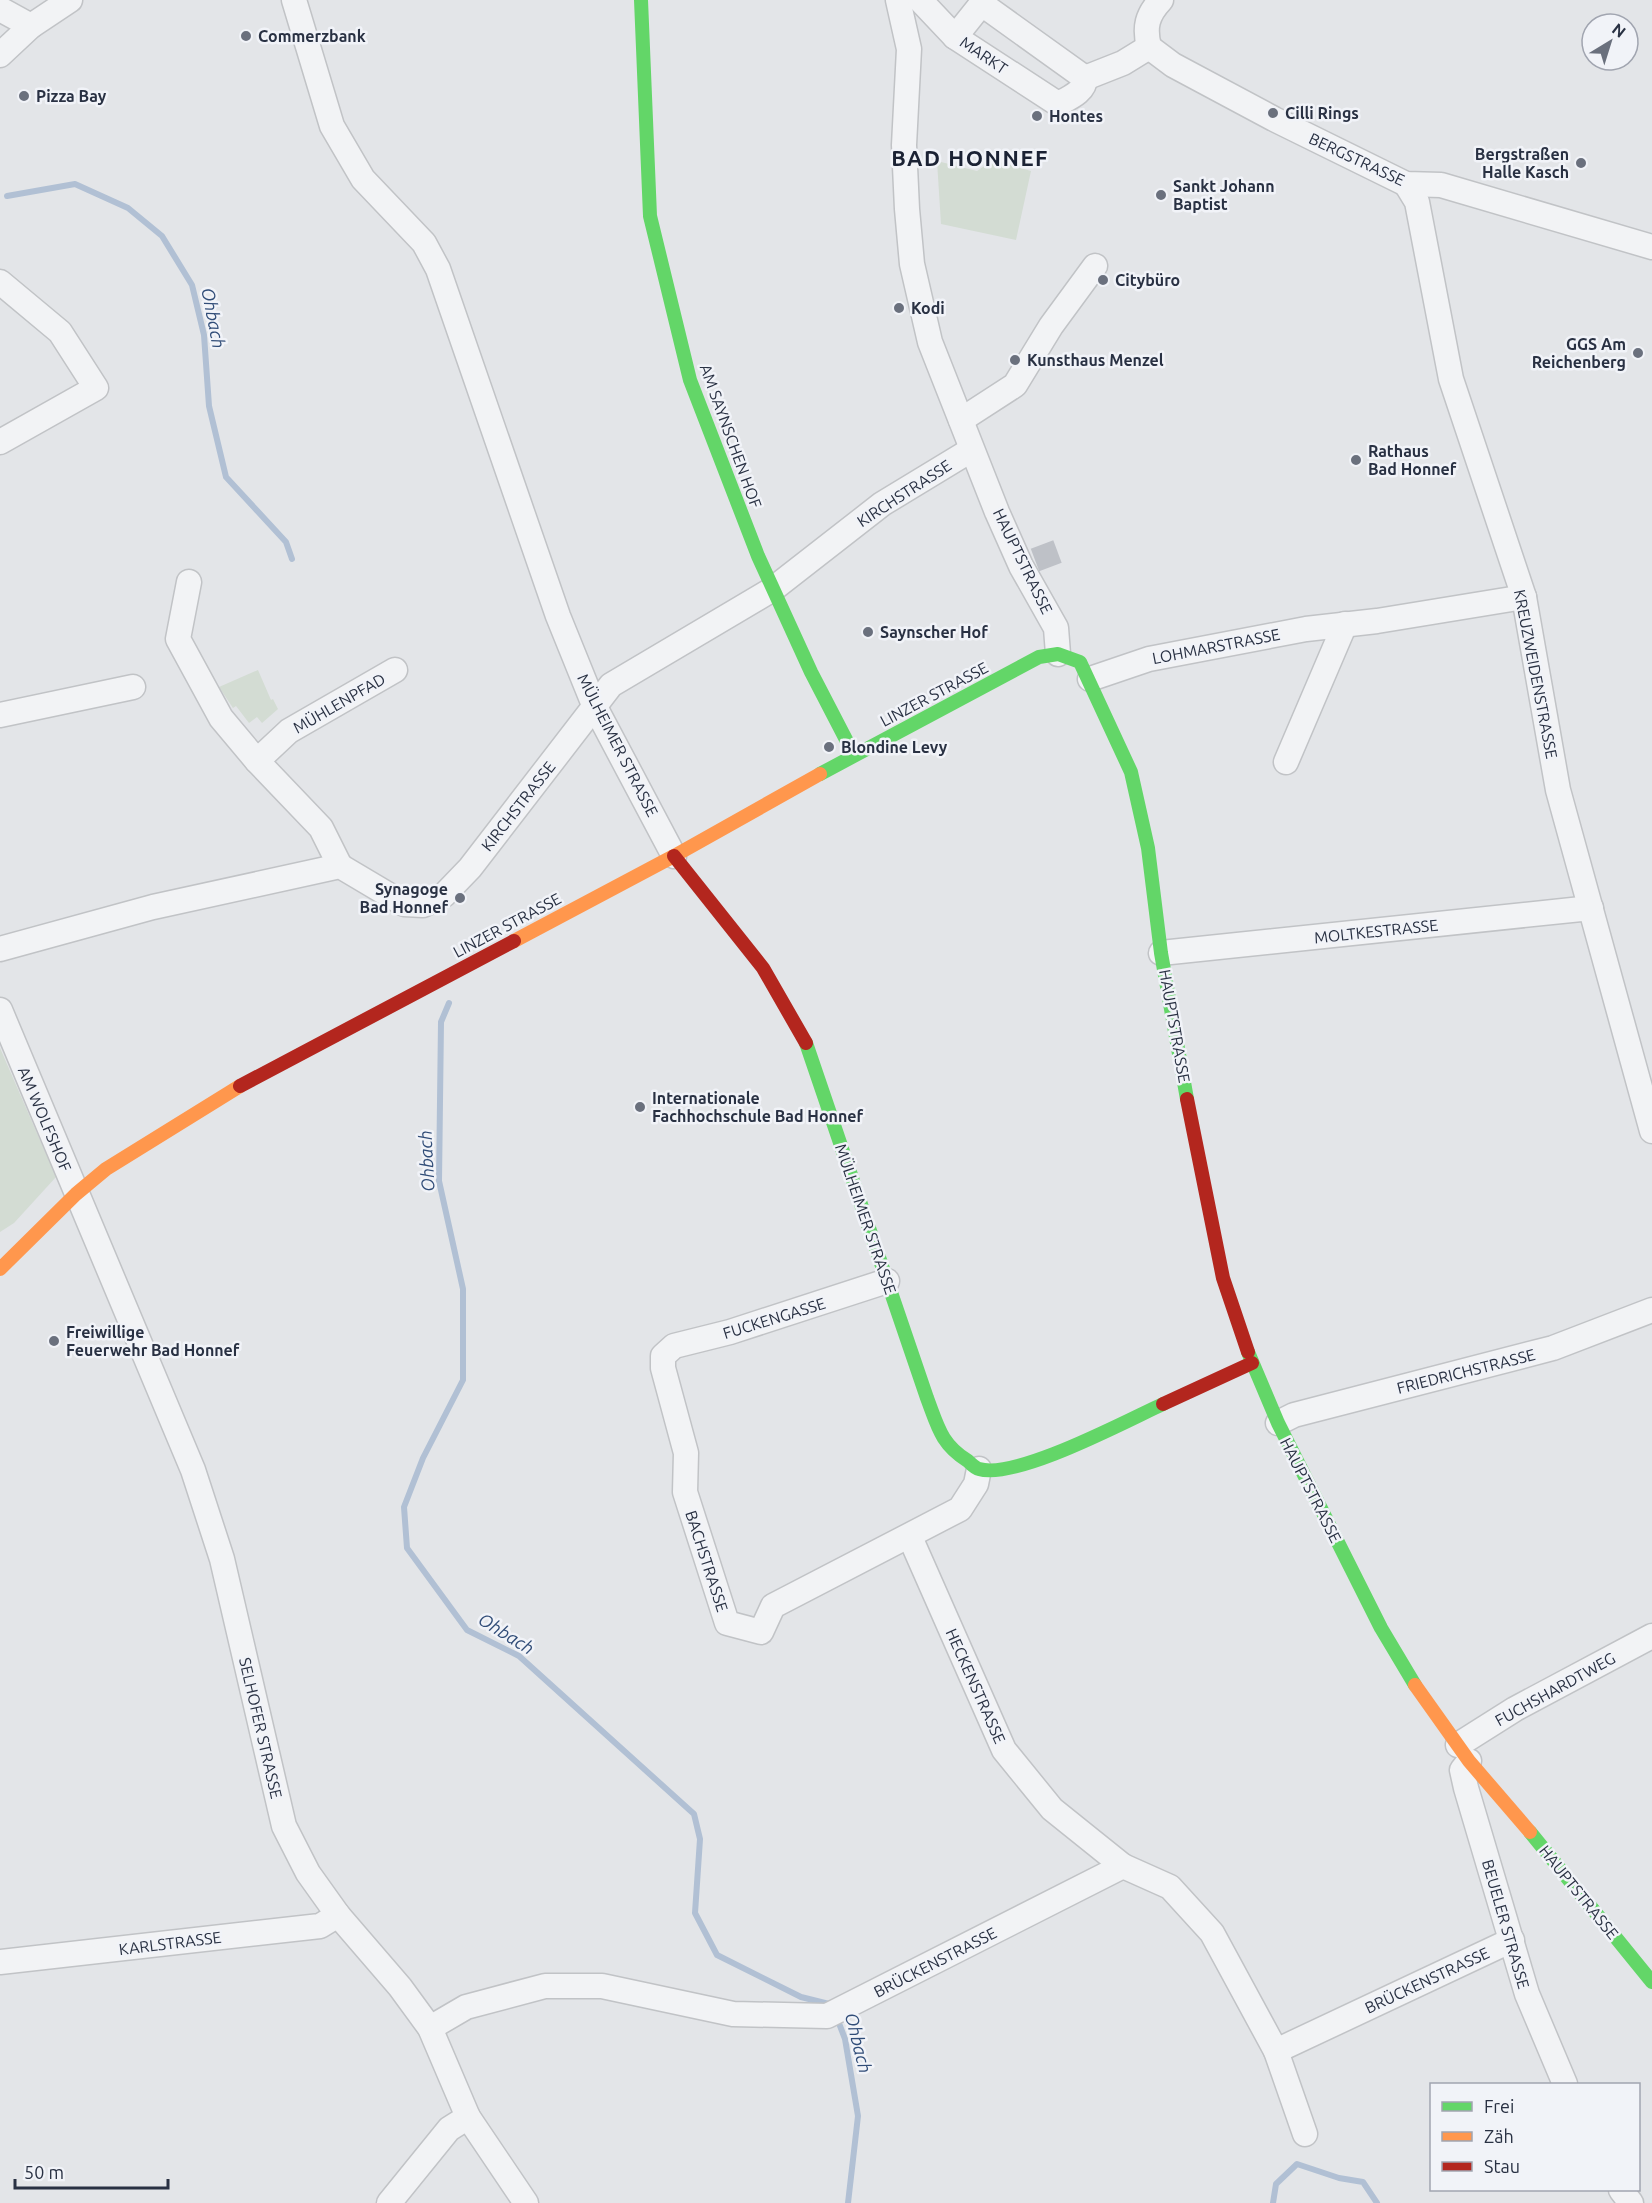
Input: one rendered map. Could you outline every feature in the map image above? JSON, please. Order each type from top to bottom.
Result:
[{"type":"main road","name":"AM SAYNSCHEN HOF","points":[[641,0],[650,216],[690,380],[758,556],[811,672],[854,755]]},
{"type":"main road","name":"HAUPTSTRASSE","points":[[1058,654],[1080,662],[1090,678],[1131,772],[1148,848],[1161,953],[1223,1278],[1252,1363],[1278,1423],[1404,1670],[1464,1753],[1568,1876],[1652,1982]]},
{"type":"main road","name":"LINZER STRASSE","points":[[0,1269],[76,1194],[139,1146],[231,1091],[675,856],[854,755],[1039,657],[1058,654]]},
{"type":"main road","name":"MÜLHEIMER STRASSE","points":[[675,856],[763,968],[808,1047],[944,1442],[965,1462],[979,1469]]},
{"type":"main road","points":[[0,1255],[16,1253]]},
{"type":"main road","points":[[979,1469],[1000,1471],[1021,1466],[1252,1363]]},
{"type":"street","points":[[0,55],[31,26],[70,0]]},
{"type":"street","name":"MÜLHEIMER STRASSE","points":[[294,0],[332,126],[363,179],[424,243],[438,269],[558,616],[594,705],[675,856]]},
{"type":"street","name":"HAUPTSTRASSE","points":[[898,0],[909,49],[904,145],[912,264],[930,342],[971,450],[1028,563],[1056,628],[1058,654]]},
{"type":"street","points":[[920,0],[955,37]]},
{"type":"street","points":[[1149,47],[1145,30],[1148,18],[1161,0]]},
{"type":"street","name":"MARKT","points":[[979,7],[986,7],[1085,78],[1085,84],[1079,91],[1058,104],[955,37],[972,12],[979,7]]},
{"type":"street","points":[[0,9],[31,26]]},
{"type":"street","name":"MARKT","points":[[1085,78],[1123,63],[1149,47]]},
{"type":"street","name":"BERGSTRASSE","points":[[1149,47],[1173,65],[1274,119],[1407,184],[1441,185],[1652,247]]},
{"type":"street","name":"KREUZWEIDENSTRASSE","points":[[1407,184],[1417,202],[1451,379],[1524,597],[1558,790],[1652,1131]]},
{"type":"street","points":[[961,420],[1015,385],[1051,326],[1095,266]]},
{"type":"street","points":[[0,282],[60,332],[96,388],[0,442]]},
{"type":"street","name":"KIRCHSTRASSE","points":[[340,866],[404,904],[423,905],[444,895],[470,868],[611,685],[773,590],[882,504],[971,450]]},
{"type":"street","points":[[0,949],[153,907],[340,866],[321,828],[257,761],[221,718],[178,639],[189,582]]},
{"type":"street","name":"LOHMARSTRASSE","points":[[1090,678],[1149,659],[1306,628],[1524,597]]},
{"type":"street","points":[[1286,762],[1345,624]]},
{"type":"street","name":"MÜHLENPFAD","points":[[257,761],[290,731],[395,670]]},
{"type":"street","points":[[0,715],[133,687]]},
{"type":"street","name":"MOLTKESTRASSE","points":[[1161,953],[1591,908]]},
{"type":"street","name":"AM WOLFSHOF","points":[[0,1010],[76,1194]]},
{"type":"street","name":"SELHOFER STRASSE","points":[[76,1194],[193,1470],[222,1559],[284,1826],[308,1873],[338,1915],[400,1987],[430,2028],[468,2117],[526,2203]]},
{"type":"street","name":"FUCKENGASSE","points":[[663,1356],[674,1346],[730,1332],[887,1281]]},
{"type":"street","name":"FRIEDRICHSTRASSE","points":[[1278,1423],[1294,1415],[1553,1348],[1652,1310]]},
{"type":"street","name":"BACHSTRASSE","points":[[663,1356],[663,1368],[686,1453],[685,1492],[727,1623],[761,1632],[773,1606],[910,1537]]},
{"type":"street","points":[[910,1537],[960,1509],[976,1484],[979,1469]]},
{"type":"street","name":"HECKENSTRASSE","points":[[910,1537],[1004,1750],[1052,1809],[1122,1866]]},
{"type":"street","name":"FUCHSHARDTWEG","points":[[1464,1753],[1515,1709],[1652,1636]]},
{"type":"street","name":"BEUELER STRASSE","points":[[1464,1753],[1462,1770],[1466,1788],[1534,2014],[1564,2083]]},
{"type":"street","points":[[1122,1866],[1170,1887],[1212,1933],[1276,2051],[1305,2134]]},
{"type":"street","name":"BRÜCKENSTRASSE","points":[[430,2028],[466,2007],[545,1986],[602,1986],[733,2014],[835,2012],[1122,1866]]},
{"type":"street","name":"KARLSTRASSE","points":[[0,1962],[320,1926],[338,1915]]},
{"type":"street","name":"BRÜCKENSTRASSE","points":[[1276,2051],[1512,1940]]},
{"type":"street","points":[[389,2203],[449,2129],[468,2117]]},
{"type":"shaded area","points":[[993,160],[1031,171],[1016,240],[941,224],[937,161],[977,171]]},
{"type":"shaded area","points":[[258,670],[271,700],[273,699],[278,709],[262,723],[257,717],[249,723],[236,706],[233,708],[219,687]]},
{"type":"shaded area","points":[[0,1048],[56,1177],[14,1223],[0,1232]]},
{"type":"waterway","name":"Ohbach","points":[[7,196],[75,184],[128,208],[162,236],[192,285],[204,335],[209,406],[226,477],[286,542],[292,559]]},
{"type":"waterway","name":"Ohbach","points":[[449,1003],[441,1022],[439,1181],[463,1289],[463,1380],[423,1458],[404,1507],[407,1548],[467,1630],[519,1656],[694,1814],[700,1839],[695,1913],[717,1955],[801,1997],[833,2005]]},
{"type":"waterway","name":"Ohbach","points":[[837,2018],[845,2039],[858,2116],[848,2203]]},
{"type":"waterway","name":"Ohbach","points":[[1273,2203],[1276,2184],[1297,2164],[1339,2178],[1363,2182],[1377,2203]]},
{"type":"tunnel","points":[[1035,560],[1059,551]]},
{"type":"traffic: fast","points":[[641,0],[650,216],[690,380],[758,556],[811,672],[854,755]]},
{"type":"traffic: fast","points":[[820,774],[1039,657],[1058,654],[1080,662],[1131,772],[1148,848],[1161,953],[1187,1099]]},
{"type":"traffic: fast","points":[[806,1043],[934,1418],[952,1448],[979,1469],[996,1470],[1018,1466],[1071,1447],[1163,1404]]},
{"type":"traffic: fast","points":[[1248,1352],[1278,1423],[1381,1628],[1415,1685]]},
{"type":"traffic: fast","points":[[1530,1832],[1652,1982]]},
{"type":"traffic: slow","points":[[514,941],[674,856],[820,774]]},
{"type":"traffic: slow","points":[[0,1269],[76,1194],[106,1169],[240,1086]]},
{"type":"traffic: slow","points":[[1415,1685],[1469,1761],[1530,1832]]},
{"type":"traffic: jam","points":[[674,856],[763,968],[806,1043]]},
{"type":"traffic: jam","points":[[240,1086],[514,941]]},
{"type":"traffic: jam","points":[[1187,1099],[1223,1278],[1248,1352]]},
{"type":"traffic: jam","points":[[1163,1404],[1252,1363]]},
{"type":"place","name":"Commerzbank","points":[[246,36]]},
{"type":"place","name":"Pizza Bay","points":[[24,96]]},
{"type":"place","name":"Cilli Rings","points":[[1273,113]]},
{"type":"place","name":"Hontes","points":[[1037,116]]},
{"type":"place","name":"Bergstraßen Halle Kasch","points":[[1581,163]]},
{"type":"place","name":"Sankt Johann Baptist","points":[[1161,195]]},
{"type":"place","name":"Citybüro","points":[[1103,280]]},
{"type":"place","name":"Kodi","points":[[899,308]]},
{"type":"place","name":"GGS Am Reichenberg","points":[[1638,353]]},
{"type":"place","name":"Kunsthaus Menzel","points":[[1015,360]]},
{"type":"place","name":"Rathaus Bad Honnef","points":[[1356,460]]},
{"type":"place","name":"Saynscher Hof","points":[[868,632]]},
{"type":"place","name":"Blondine Levy","points":[[829,747]]},
{"type":"place","name":"Synagoge Bad Honnef","points":[[460,898]]},
{"type":"place","name":"Internationale Fachhochschule Bad Honnef","points":[[640,1107]]},
{"type":"place","name":"Freiwillige Feuerwehr Bad Honnef","points":[[54,1341]]},
{"type":"district","name":"BAD HONNEF","points":[[970,158]]}]
